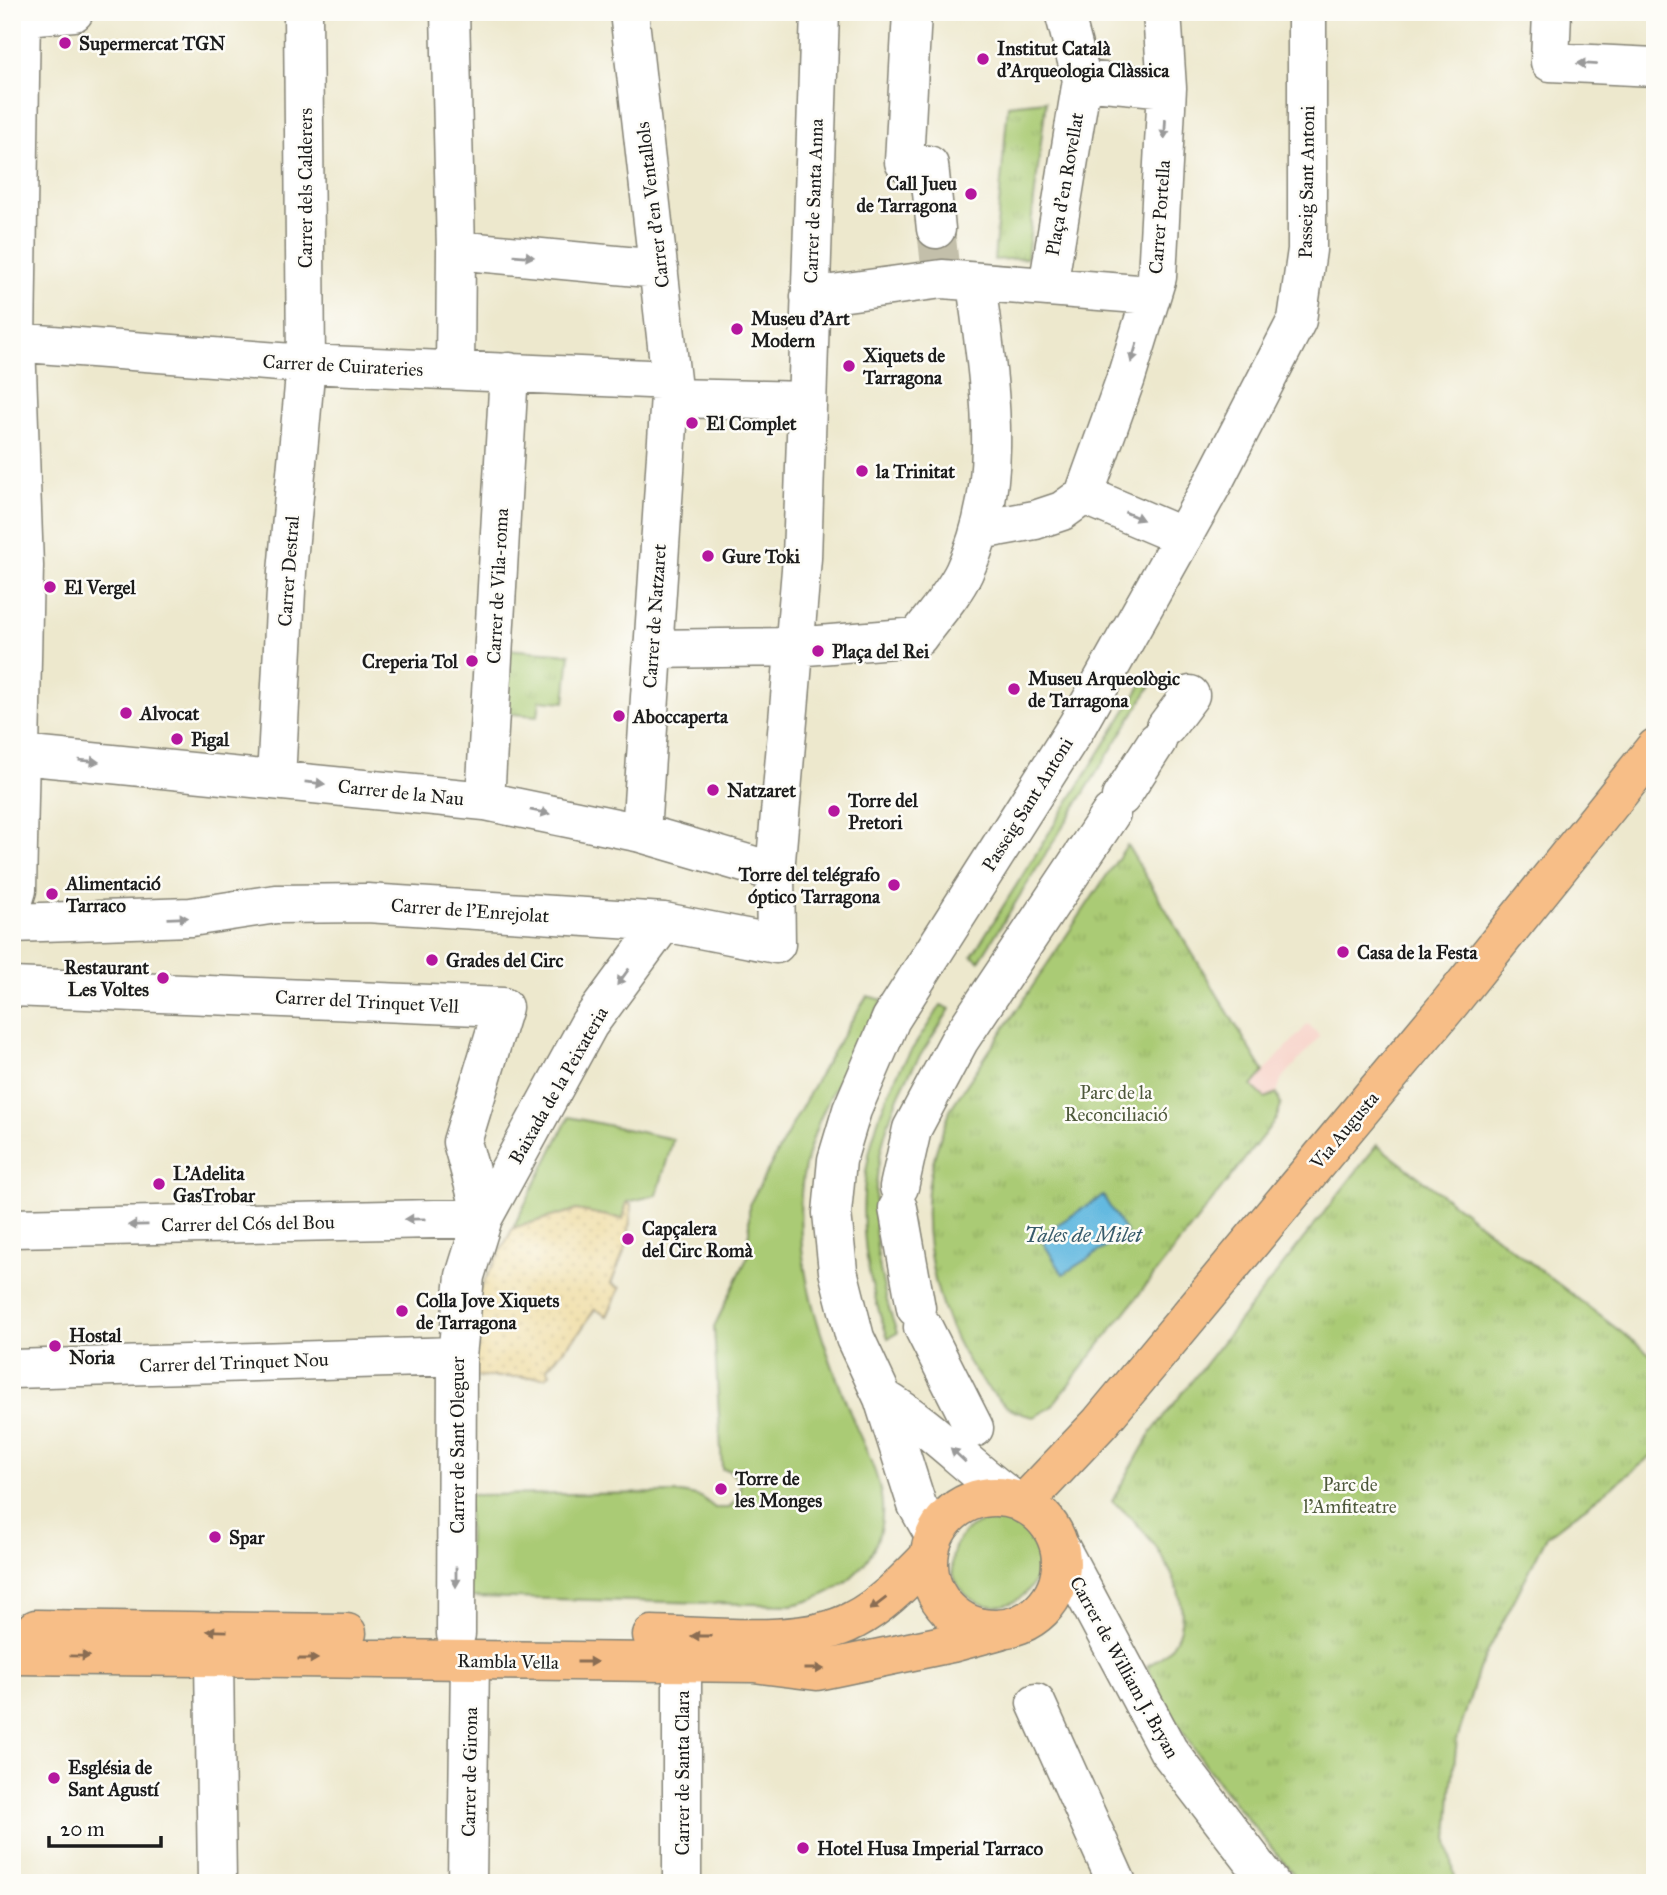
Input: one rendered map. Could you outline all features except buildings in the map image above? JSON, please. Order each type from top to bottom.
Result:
[{"type":"main road","name":"Via Augusta","points":[[1017,1501],[1074,1453],[1450,1003],[1655,748]]},
{"type":"main road","points":[[988,1497],[1017,1501],[1037,1511],[1052,1528],[1061,1549],[1062,1572],[1055,1594],[1041,1612],[1022,1624],[1000,1630],[977,1627],[966,1622],[940,1601],[931,1581],[931,1547],[947,1517],[966,1503],[988,1497]]},
{"type":"main road","name":"Rambla Vella","points":[[12,1655],[214,1658],[794,1637],[813,1634],[854,1620],[876,1606],[931,1547]]},
{"type":"main road","name":"Rambla Vella","points":[[12,1628],[463,1647],[682,1662],[754,1663],[817,1671],[952,1643],[1000,1630]]},
{"type":"street","points":[[14,902],[24,566],[14,342],[27,15],[74,12]]},
{"type":"street","name":"Carrer dels Calderers","points":[[303,12],[306,365]]},
{"type":"street","points":[[450,12],[456,250],[455,370]]},
{"type":"street","name":"Carrer d'en Ventallols","points":[[629,12],[670,389]]},
{"type":"street","name":"Carrer de Santa Anna","points":[[793,647],[802,558],[820,12]]},
{"type":"street","points":[[652,649],[793,647],[918,637],[963,574],[987,503],[993,430],[948,264],[929,165],[904,162],[912,12]]},
{"type":"street","name":"Plaça d'en Rovellat","points":[[1048,287],[1082,80],[1064,12]]},
{"type":"street","name":"Carrer Portella","points":[[1084,495],[1126,378],[1157,277],[1167,88],[1162,12]]},
{"type":"street","name":"Passeig Sant Antoni","points":[[931,1547],[883,1398],[855,1338],[838,1271],[832,1213],[837,1160],[852,1110],[891,1019],[1077,726],[1183,537],[1297,320],[1307,250],[1307,12]]},
{"type":"street","points":[[1552,12],[1550,62],[1655,68]]},
{"type":"street","points":[[1082,80],[1167,88]]},
{"type":"street","points":[[456,250],[659,269]]},
{"type":"street","points":[[810,298],[948,264],[1048,287],[1151,295]]},
{"type":"street","name":"Carrer de Cuirateries","points":[[14,342],[306,365],[509,372],[807,401]]},
{"type":"street","name":"Carrer Destral","points":[[276,779],[287,572],[306,365]]},
{"type":"street","name":"Carrer de Vila-roma","points":[[485,801],[509,372]]},
{"type":"street","name":"Carrer de Natzaret","points":[[640,833],[670,389]]},
{"type":"street","points":[[980,530],[1035,520],[1062,511],[1084,495],[1183,537]]},
{"type":"street","points":[[659,928],[776,944],[775,872],[793,647]]},
{"type":"street","points":[[974,1428],[919,1318],[899,1197],[912,1129],[959,1041],[1190,695]]},
{"type":"street","name":"Carrer de la Nau","points":[[19,734],[276,779],[485,801],[640,833],[775,872]]},
{"type":"street","name":"Carrer de l'Enrejolat","points":[[14,902],[191,917],[276,904],[368,903],[659,928]]},
{"type":"street","name":"Carrer de l'Enrejolat","points":[[276,904],[280,919],[659,928]]},
{"type":"street","name":"Baixada de la Peixateria","points":[[483,1218],[589,1024],[659,928]]},
{"type":"street","name":"Carrer del Trinquet Vell","points":[[12,987],[503,1007],[463,1142],[483,1218]]},
{"type":"street","name":"Carrer del Cós del Bou","points":[[12,1227],[483,1218]]},
{"type":"street","name":"Carrer de Sant Oleguer","points":[[463,1647],[457,1356],[465,1276],[483,1218]]},
{"type":"street","name":"Carrer del Trinquet Nou","points":[[12,1369],[457,1356]]},
{"type":"street","points":[[883,1398],[918,1419],[976,1473],[1017,1501]]},
{"type":"street","name":"Carrer de William J. Bryan","points":[[1061,1549],[1126,1678],[1168,1750],[1270,1883]]},
{"type":"street","name":"Carrer de Girona","points":[[463,1647],[467,1883]]},
{"type":"street","points":[[214,1658],[217,1868]]},
{"type":"street","name":"Carrer de Santa Clara","points":[[682,1662],[682,1883]]},
{"type":"street","points":[[1036,1703],[1117,1883]]},
{"type":"shaded area","points":[[1308,1024],[1320,1036],[1281,1080],[1277,1093],[1265,1098],[1252,1085]]},
{"type":"green space","points":[[1046,101],[1027,258],[994,260],[1008,105]]},
{"type":"green space","points":[[505,649],[570,654],[565,702],[540,700],[538,716],[500,713]]},
{"type":"green space","points":[[1146,678],[1152,684],[979,961],[972,956]]},
{"type":"green space","name":"Parc de la Reconciliació","points":[[1127,845],[1264,1072],[1252,1086],[1265,1098],[1277,1093],[1281,1106],[1276,1119],[1051,1407],[1034,1417],[1011,1410],[988,1388],[970,1365],[955,1338],[943,1309],[929,1248],[929,1179],[951,1108]]},
{"type":"green space","points":[[867,996],[883,1000],[820,1118],[805,1168],[800,1223],[807,1279],[821,1334],[880,1490],[882,1516],[879,1534],[864,1564],[839,1587],[808,1601],[791,1605],[469,1597],[468,1495],[681,1493],[701,1497],[715,1508],[729,1508],[740,1495],[740,1481],[729,1470],[722,1469],[714,1327],[749,1254],[749,1205],[823,1068]]},
{"type":"green space","points":[[941,1005],[950,1009],[912,1069],[893,1109],[877,1172],[876,1237],[887,1301],[897,1333],[888,1338],[869,1271],[864,1237],[866,1172],[883,1106],[898,1073]]},
{"type":"green space","points":[[569,1117],[673,1139],[657,1195],[627,1202],[623,1219],[576,1210],[513,1228]]},
{"type":"green space","name":"Parc de l'Amfiteatre","points":[[1377,1145],[1655,1358],[1655,1454],[1547,1536],[1479,1669],[1457,1740],[1451,1791],[1448,1842],[1456,1883],[1301,1883],[1216,1779],[1161,1696],[1147,1666],[1169,1649],[1180,1629],[1181,1606],[1175,1582],[1163,1558],[1147,1536],[1130,1516],[1112,1501],[1151,1433]]},
{"type":"green space","points":[[987,1520],[1003,1520],[1026,1532],[1035,1546],[1038,1563],[1035,1580],[1026,1594],[1003,1606],[987,1606],[971,1599],[959,1587],[952,1571],[952,1555],[959,1539],[971,1527]]},
{"type":"sand","points":[[627,1202],[632,1206],[627,1244],[611,1284],[620,1288],[607,1316],[595,1309],[579,1333],[547,1368],[550,1373],[546,1377],[469,1377],[471,1306],[513,1228],[576,1210],[623,1219]]},
{"type":"water","name":"Tales de Milet","points":[[1103,1196],[1127,1234],[1063,1274],[1039,1236]]},
{"type":"tunnel","points":[[936,229],[940,266]]},
{"type":"place","name":"Supermercat TGN","points":[[65,43]]},
{"type":"place","name":"Institut Català d'Arqueologia Clàssica","points":[[983,59]]},
{"type":"place","name":"Call Jueu de Tarragona","points":[[971,194]]},
{"type":"place","name":"Museu d'Art Modern","points":[[737,329]]},
{"type":"place","name":"Xiquets de Tarragona","points":[[849,366]]},
{"type":"place","name":"El Complet","points":[[692,423]]},
{"type":"place","name":"la Trinitat","points":[[862,471]]},
{"type":"place","name":"Gure Toki","points":[[708,556]]},
{"type":"place","name":"El Vergel","points":[[50,587]]},
{"type":"place","name":"Plaça del Rei","points":[[818,651]]},
{"type":"place","name":"Creperia Tol","points":[[472,661]]},
{"type":"place","name":"Museu Arqueològic de Tarragona","points":[[1014,689]]},
{"type":"place","name":"Alvocat","points":[[126,713]]},
{"type":"place","name":"Aboccaperta","points":[[619,716]]},
{"type":"place","name":"Pigal","points":[[177,739]]},
{"type":"place","name":"Natzaret","points":[[713,790]]},
{"type":"place","name":"Torre del Pretori","points":[[834,811]]},
{"type":"place","name":"Torre del telégrafo óptico Tarragona","points":[[894,885]]},
{"type":"place","name":"Alimentació Tarraco","points":[[52,894]]},
{"type":"place","name":"Casa de la Festa","points":[[1343,952]]},
{"type":"place","name":"Grades del Circ","points":[[432,960]]},
{"type":"place","name":"Restaurant Les Voltes","points":[[163,978]]},
{"type":"place","name":"L'Adelita GasTrobar","points":[[159,1184]]},
{"type":"place","name":"Capçalera del Circ Romà","points":[[628,1239]]},
{"type":"place","name":"Colla Jove Xiquets de Tarragona","points":[[402,1311]]},
{"type":"place","name":"Hostal Noria","points":[[55,1346]]},
{"type":"place","name":"Torre de les Monges","points":[[721,1489]]},
{"type":"place","name":"Spar","points":[[215,1537]]},
{"type":"place","name":"Església de Sant Agustí","points":[[54,1778]]},
{"type":"place","name":"Hotel Husa Imperial Tarraco","points":[[803,1848]]}]
